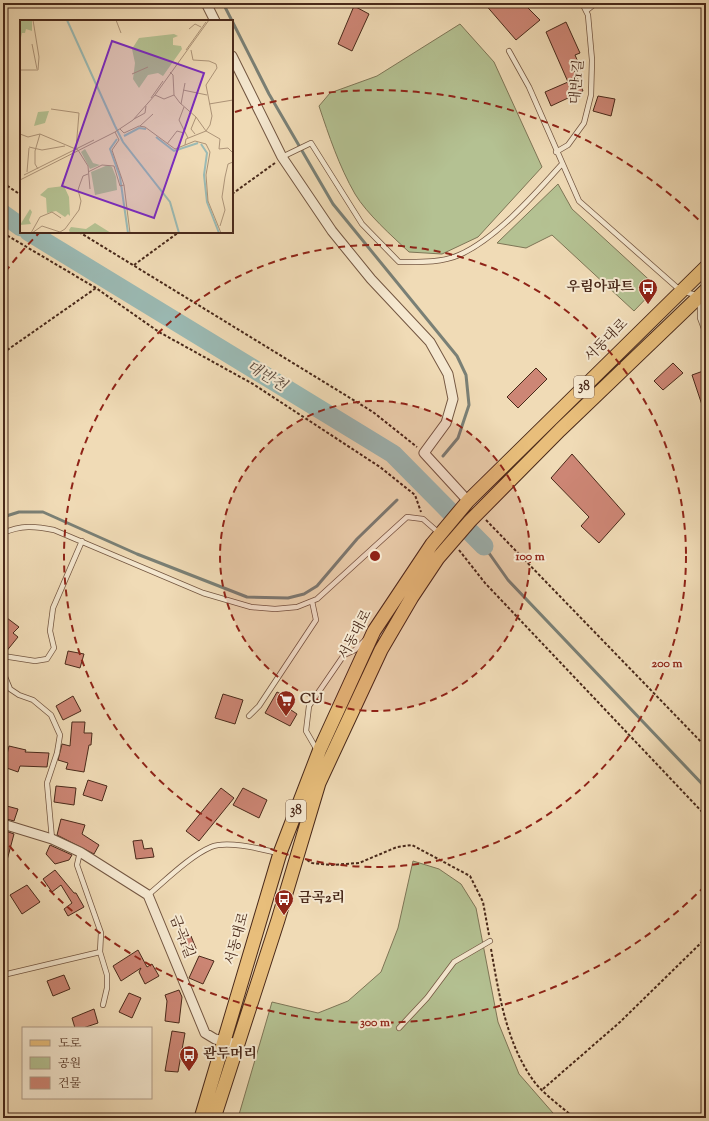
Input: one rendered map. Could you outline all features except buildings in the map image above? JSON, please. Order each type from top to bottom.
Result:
[{"type":"main road","name":"서동대로","points":[[201,1118],[280,853],[318,753],[374,631],[432,544],[465,505],[706,267]]},
{"type":"main road","name":"서동대로","points":[[214,1118],[278,920],[319,782],[381,650],[412,597],[454,539],[474,516],[560,430],[704,294]]},
{"type":"street","points":[[206,3],[214,20]]},
{"type":"street","points":[[233,58],[282,158],[342,243],[371,279],[430,342],[448,374],[453,399],[446,423],[424,453],[465,505]]},
{"type":"street","points":[[3,824],[52,839],[80,852],[148,895]]},
{"type":"street","name":"금곡1길","points":[[148,895],[205,1033],[215,1039],[237,1044]]},
{"type":"lane","name":"대반1길","points":[[556,152],[568,145],[584,123],[591,95],[592,60],[588,15],[582,3]]},
{"type":"lane","points":[[586,11],[596,3]]},
{"type":"lane","points":[[509,51],[529,87],[556,152],[579,201],[681,291],[704,294],[700,318],[706,334]]},
{"type":"lane","points":[[282,158],[311,143],[362,224],[399,262],[429,262],[458,255],[480,244],[528,202],[562,164]]},
{"type":"lane","points":[[3,533],[16,527],[32,526],[54,530],[203,593],[251,607],[274,609],[297,607],[312,601],[340,579],[406,517],[423,519],[443,531]]},
{"type":"lane","points":[[3,656],[35,661],[47,659],[54,648],[50,631],[53,608],[82,541]]},
{"type":"lane","points":[[249,716],[259,706],[316,620],[312,601]]},
{"type":"lane","points":[[318,753],[306,731],[309,706],[344,654],[355,650],[374,631]]},
{"type":"lane","points":[[3,672],[10,689],[19,695],[33,700],[50,715],[60,735],[47,783],[52,839]]},
{"type":"lane","points":[[148,895],[212,846],[244,845],[280,853]]},
{"type":"lane","points":[[80,852],[77,865],[101,933],[100,952],[107,975],[107,988],[103,1005]]},
{"type":"lane","points":[[400,1028],[427,998],[454,962],[490,941]]},
{"type":"lane","points":[[3,975],[100,952]]},
{"type":"path","points":[[233,193],[282,158]]},
{"type":"path","points":[[3,183],[20,194]]},
{"type":"path","points":[[3,233],[96,288],[159,332],[253,384],[380,467],[415,495],[423,519]]},
{"type":"path","points":[[81,233],[373,412],[424,453]]},
{"type":"path","points":[[134,265],[178,233]]},
{"type":"path","points":[[3,353],[96,288]]},
{"type":"path","points":[[474,516],[706,747]]},
{"type":"path","points":[[454,539],[485,583],[706,816]]},
{"type":"path","points":[[297,854],[318,864],[331,865],[359,863],[397,847],[412,845],[470,876],[483,902],[502,1006],[518,1054],[534,1081],[574,1118]]},
{"type":"path","points":[[543,1090],[620,1022],[706,938]]},
{"type":"green space","points":[[460,24],[494,62],[542,167],[478,237],[442,254],[409,252],[373,217],[355,194],[339,162],[319,106],[330,93],[377,76]]},
{"type":"green space","points":[[558,184],[572,209],[657,287],[634,311],[552,235],[526,248],[497,243]]},
{"type":"green space","points":[[413,861],[439,869],[461,884],[476,908],[498,1022],[519,1074],[553,1113],[552,1118],[238,1118],[272,1002],[318,1013],[348,1001],[381,972],[398,928]]},
{"type":"waterway","points":[[223,3],[232,20]]},
{"type":"waterway","points":[[233,23],[269,94],[333,204],[457,356],[466,375],[469,405],[458,438],[443,456]]},
{"type":"waterway","name":"대반천","points":[[3,214],[20,226]]},
{"type":"waterway","name":"대반천","points":[[31,233],[393,454],[484,546]]},
{"type":"waterway","points":[[3,517],[19,512],[43,512],[137,554],[247,597],[288,598],[304,594],[317,586],[357,539],[397,500]]},
{"type":"waterway","points":[[484,546],[508,580],[706,788]]},
{"type":"place","name":"우림아파트","points":[[648,305]]},
{"type":"place","name":"CU","points":[[286,717]]},
{"type":"place","name":"금곡2리","points":[[284,916]]},
{"type":"place","name":"관두머리","points":[[189,1072]]}]
